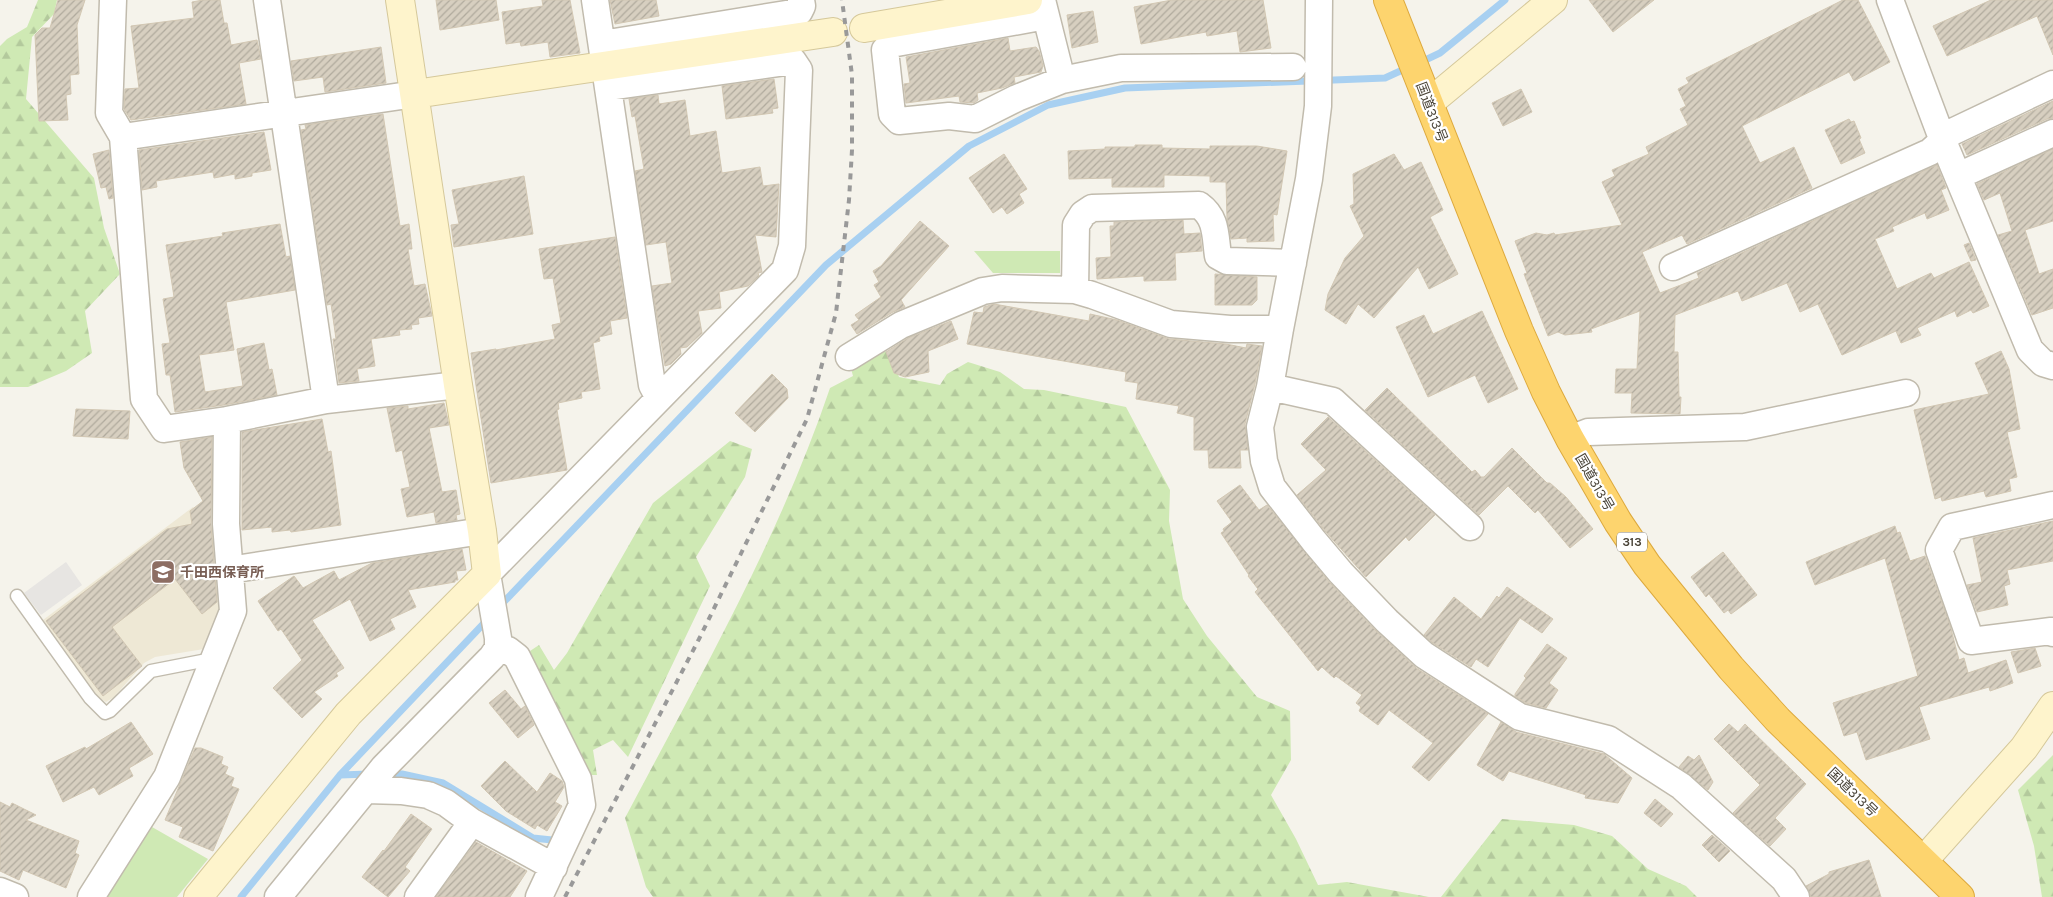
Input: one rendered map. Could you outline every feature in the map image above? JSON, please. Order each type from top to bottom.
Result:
[{"type":"highway","name":"国道313号","points":[[1388,0],[1519,331],[1546,392],[1570,439],[1618,522],[1647,565],[1731,668],[1778,720],[1960,897]]},
{"type":"street","points":[[113,0],[109,113],[123,137],[144,399],[164,429],[227,420],[326,400],[458,384]]},
{"type":"street","points":[[267,0],[326,400]]},
{"type":"street","points":[[400,0],[497,638],[517,657],[578,778],[582,805],[539,897]]},
{"type":"street","points":[[595,0],[652,386],[659,398]]},
{"type":"street","points":[[605,66],[799,12],[802,6],[801,0]]},
{"type":"street","points":[[1319,0],[1318,106],[1309,179],[1270,387],[1260,427],[1264,461],[1272,487],[1314,542],[1387,621],[1424,655],[1520,717],[1608,739],[1681,786],[1784,879],[1796,897]]},
{"type":"street","points":[[1424,91],[1553,0]]},
{"type":"street","points":[[1890,0],[1943,141],[2030,350],[2043,363],[2053,366]]},
{"type":"street","points":[[864,28],[1039,5]]},
{"type":"street","points":[[1039,5],[891,44],[885,50],[892,114],[899,121],[949,116],[975,119],[1017,98],[1062,80],[1121,68],[1293,66]]},
{"type":"street","points":[[1039,5],[1062,80]]},
{"type":"street","points":[[123,137],[833,32]]},
{"type":"street","points":[[198,897],[348,714],[488,583],[659,398],[785,270],[792,246],[799,70],[793,61],[605,66]]},
{"type":"street","points":[[1673,267],[1930,152],[1952,132],[2053,84]]},
{"type":"street","points":[[1958,176],[2053,133]]},
{"type":"street","points":[[1075,290],[1076,225],[1083,214],[1092,208],[1199,205],[1208,212],[1213,222],[1218,256],[1227,261],[1293,262]]},
{"type":"street","points":[[848,357],[902,325],[983,291],[1002,288],[1075,290],[1171,324],[1230,329],[1280,329]]},
{"type":"street","points":[[1270,387],[1332,401],[1470,527]]},
{"type":"street","points":[[1570,439],[1588,432],[1745,427],[1906,393]]},
{"type":"street","points":[[91,897],[167,777],[233,611],[226,524],[227,420]]},
{"type":"street","points":[[2053,504],[1952,527],[1939,550],[1971,641],[2051,631],[2053,633]]},
{"type":"street","points":[[229,570],[482,531]]},
{"type":"street","points":[[278,897],[374,780],[485,664],[497,638]]},
{"type":"street","points":[[1924,860],[2024,748],[2053,706]]},
{"type":"street","points":[[374,780],[401,791],[428,795],[446,803],[472,822],[554,867]]},
{"type":"street","points":[[418,897],[472,822]]},
{"type":"street","points":[[0,891],[15,897]]},
{"type":"lane","points":[[17,596],[90,698],[105,713],[110,711],[151,671],[202,661],[213,662]]},
{"type":"shaded area","name":"千田西保育所","points":[[193,507],[217,537],[220,606],[204,649],[155,657],[144,663],[114,697],[106,702],[98,697],[43,620]]},
{"type":"shaded area","points":[[66,562],[82,585],[41,615],[24,593]]},
{"type":"green space","points":[[38,0],[57,0],[54,14],[32,37],[26,99],[94,178],[104,228],[120,274],[85,311],[92,353],[66,371],[28,387],[0,387],[0,46],[7,39],[27,27]]},
{"type":"green space","points":[[974,251],[1060,251],[1060,273],[993,273]]},
{"type":"green space","points":[[873,343],[891,355],[899,377],[940,385],[947,374],[968,362],[1000,372],[1024,389],[1044,390],[1126,407],[1170,490],[1169,521],[1183,599],[1207,636],[1257,697],[1290,711],[1291,760],[1271,795],[1296,839],[1318,885],[1347,882],[1429,897],[653,897],[646,887],[625,818],[709,660],[762,553],[810,444],[830,388],[853,376],[849,361]]},
{"type":"green space","points":[[730,441],[752,449],[745,477],[696,557],[710,586],[628,757],[613,740],[593,750],[597,775],[583,775],[530,651],[539,645],[554,670],[567,653],[653,503]]},
{"type":"green space","points":[[2053,755],[2053,897],[2042,897],[2034,846],[2018,790]]},
{"type":"green space","points":[[1502,819],[1574,825],[1612,836],[1648,869],[1686,886],[1697,897],[1441,897]]},
{"type":"green space","points":[[152,827],[208,859],[177,897],[105,897]]},
{"type":"building","points":[[58,0],[85,0],[77,25],[79,74],[70,75],[71,94],[66,95],[68,120],[39,121],[35,35],[42,28],[50,28]]},
{"type":"building","points":[[220,0],[224,23],[227,23],[231,45],[257,40],[261,59],[239,63],[246,104],[131,120],[124,109],[125,89],[139,88],[131,26],[194,18],[192,2]]},
{"type":"building","points":[[436,0],[496,0],[499,20],[440,30]]},
{"type":"building","points":[[542,0],[570,0],[580,53],[550,57],[548,42],[521,46],[520,42],[506,44],[502,12],[543,6]]},
{"type":"building","points":[[610,0],[656,0],[659,16],[615,24]]},
{"type":"building","points":[[1172,0],[1263,0],[1271,48],[1240,52],[1237,31],[1207,36],[1206,32],[1141,44],[1134,7]]},
{"type":"building","points":[[1589,0],[1654,0],[1613,32]]},
{"type":"building","points":[[1843,0],[1858,0],[1890,62],[1854,81],[1849,72],[1742,126],[1760,163],[1794,147],[1812,188],[1687,244],[1682,235],[1642,252],[1660,293],[1699,278],[1697,273],[1937,165],[1946,188],[1941,190],[1949,210],[1927,219],[1925,213],[1892,227],[1894,231],[1875,239],[1897,289],[1931,273],[1934,278],[1969,262],[1989,306],[1973,313],[1971,310],[1957,317],[1955,311],[1917,328],[1921,335],[1901,343],[1896,331],[1842,355],[1818,304],[1800,312],[1787,283],[1742,301],[1738,291],[1675,315],[1674,352],[1678,352],[1679,397],[1681,397],[1680,414],[1631,413],[1632,393],[1615,393],[1616,369],[1637,369],[1640,311],[1591,329],[1592,332],[1565,335],[1558,332],[1548,336],[1524,274],[1527,273],[1515,241],[1536,233],[1547,235],[1554,233],[1555,235],[1622,225],[1602,182],[1615,176],[1612,170],[1649,154],[1646,147],[1688,125],[1680,109],[1686,106],[1678,89],[1689,83],[1686,78]]},
{"type":"building","points":[[1991,0],[2053,0],[2053,55],[2037,16],[1947,56],[1933,26]]},
{"type":"building","points":[[1093,11],[1098,42],[1072,48],[1067,15]]},
{"type":"building","points":[[1008,38],[1010,51],[1036,47],[1043,66],[1041,72],[1014,77],[1015,83],[1002,88],[977,93],[978,100],[974,103],[960,102],[959,96],[906,103],[904,84],[910,83],[906,57]]},
{"type":"building","points":[[381,47],[386,83],[325,92],[323,77],[294,81],[291,61]]},
{"type":"building","points":[[774,79],[778,108],[772,109],[773,113],[726,119],[722,86]]},
{"type":"building","points":[[1521,89],[1532,112],[1503,126],[1492,103]]},
{"type":"building","points":[[658,95],[659,104],[685,100],[690,136],[716,131],[722,173],[760,167],[763,186],[779,184],[776,237],[755,235],[762,272],[758,273],[759,276],[748,286],[719,292],[721,308],[698,311],[702,333],[687,347],[680,348],[681,354],[671,364],[665,366],[652,286],[672,283],[666,242],[646,245],[635,171],[644,169],[635,116],[632,117],[629,99]]},
{"type":"building","points":[[2053,101],[2053,118],[1967,155],[1962,144]]},
{"type":"building","points":[[383,114],[400,226],[409,224],[412,249],[408,249],[414,286],[425,284],[432,316],[418,318],[419,324],[411,325],[412,329],[399,330],[400,335],[371,339],[375,366],[357,369],[359,381],[339,383],[333,339],[336,339],[331,304],[327,305],[301,130],[306,129],[305,125]]},
{"type":"building","points":[[1849,119],[1851,122],[1854,121],[1865,153],[1841,164],[1825,130]]},
{"type":"building","points":[[264,132],[271,170],[252,173],[252,176],[235,179],[235,174],[214,178],[213,172],[156,181],[157,187],[142,190],[139,150]]},
{"type":"building","points":[[1135,145],[1162,145],[1162,148],[1210,149],[1210,146],[1257,146],[1287,151],[1277,215],[1273,214],[1274,241],[1247,242],[1247,238],[1231,239],[1227,219],[1226,182],[1210,182],[1210,176],[1164,175],[1164,187],[1112,187],[1112,178],[1069,179],[1068,151],[1105,149],[1105,147],[1135,147]]},
{"type":"building","points":[[2053,149],[2053,221],[2025,230],[2039,274],[2053,269],[2053,308],[2032,315],[1998,235],[2012,231],[2000,193],[1984,200],[1977,184]]},
{"type":"building","points":[[109,150],[113,198],[109,199],[106,187],[101,188],[93,154]]},
{"type":"building","points":[[1004,154],[1027,189],[1019,194],[1024,203],[1007,214],[1002,207],[993,213],[969,178]]},
{"type":"building","points":[[1394,154],[1404,170],[1421,162],[1443,210],[1430,217],[1458,274],[1429,289],[1418,267],[1374,318],[1358,304],[1346,324],[1325,310],[1328,294],[1345,258],[1364,236],[1350,206],[1354,204],[1353,174]]},
{"type":"building","points":[[524,176],[533,234],[454,247],[451,225],[459,224],[452,190]]},
{"type":"building","points":[[1183,220],[1184,234],[1200,233],[1202,251],[1175,253],[1176,280],[1144,281],[1144,276],[1097,279],[1096,258],[1111,257],[1110,226],[1114,226],[1114,222]]},
{"type":"building","points":[[920,221],[949,246],[901,300],[905,307],[893,312],[857,334],[851,325],[859,320],[855,315],[881,297],[874,285],[879,282],[873,271],[881,266]]},
{"type":"building","points":[[280,224],[286,257],[290,256],[295,290],[226,302],[234,350],[199,355],[205,392],[243,386],[237,349],[264,343],[269,370],[272,369],[277,395],[175,412],[170,375],[166,375],[162,344],[170,343],[163,299],[174,297],[166,245],[223,236],[222,233]]},
{"type":"building","points":[[615,237],[627,318],[610,321],[612,334],[599,337],[600,341],[593,343],[600,389],[581,392],[582,398],[558,403],[559,409],[557,410],[567,470],[491,483],[471,353],[555,339],[552,325],[561,323],[553,278],[544,279],[539,249]]},
{"type":"building","points":[[1969,243],[1976,260],[1971,261],[1964,245]]},
{"type":"building","points":[[1215,274],[1257,277],[1257,300],[1252,305],[1215,305]]},
{"type":"building","points":[[994,304],[1089,321],[1090,314],[1117,320],[1169,339],[1226,344],[1246,348],[1247,344],[1262,346],[1245,424],[1248,450],[1240,450],[1241,468],[1209,468],[1208,450],[1194,450],[1194,417],[1177,413],[1179,406],[1136,399],[1138,383],[1125,381],[1126,372],[967,344],[974,312],[983,313],[984,307]]},
{"type":"building","points":[[1482,311],[1518,389],[1488,403],[1475,375],[1428,397],[1396,327],[1424,315],[1433,334]]},
{"type":"building","points":[[951,321],[958,339],[928,351],[929,372],[905,377],[894,373],[886,352],[908,338]]},
{"type":"building","points":[[2001,351],[2009,369],[2020,429],[2007,432],[2017,477],[2009,479],[2011,491],[1986,497],[1984,491],[1942,501],[1941,497],[1935,499],[1914,410],[1989,394],[1975,363]]},
{"type":"building","points":[[772,374],[787,389],[788,398],[755,432],[735,413]]},
{"type":"building","points":[[1387,388],[1472,472],[1475,470],[1481,477],[1484,477],[1512,448],[1547,483],[1550,483],[1566,497],[1593,529],[1570,548],[1538,510],[1535,513],[1508,486],[1479,515],[1365,410]]},
{"type":"building","points":[[444,403],[449,425],[429,428],[442,492],[456,490],[460,514],[456,515],[457,520],[436,523],[434,512],[407,517],[401,489],[410,487],[402,450],[396,452],[387,408],[408,406],[408,409]]},
{"type":"building","points":[[76,409],[130,411],[128,439],[73,436]]},
{"type":"building","points":[[1328,417],[1435,515],[1409,541],[1406,537],[1366,577],[1326,532],[1297,495],[1326,470],[1301,444]]},
{"type":"building","points":[[322,419],[328,452],[331,451],[341,525],[291,532],[290,530],[272,532],[272,527],[242,530],[242,432]]},
{"type":"building","name":"千田西保育所","points":[[212,437],[211,525],[217,602],[202,614],[175,579],[112,627],[142,666],[103,696],[46,621],[167,529],[192,524],[190,511],[203,501],[184,468],[180,442]]},
{"type":"building","points":[[1240,485],[1259,510],[1267,505],[1330,583],[1377,632],[1416,668],[1488,714],[1429,781],[1412,767],[1433,743],[1389,710],[1378,725],[1359,711],[1361,707],[1356,703],[1362,695],[1336,676],[1334,678],[1322,667],[1318,671],[1255,592],[1258,589],[1221,533],[1232,522],[1217,501]]},
{"type":"building","points":[[2053,521],[2053,561],[2007,570],[2010,584],[2004,586],[2008,605],[1977,612],[1967,585],[1982,582],[1973,538]]},
{"type":"building","points":[[1895,526],[1897,533],[1900,532],[1910,561],[1925,556],[1950,625],[1959,660],[1964,658],[1968,673],[2006,660],[2013,683],[1990,691],[1989,687],[1919,707],[1930,739],[1866,760],[1857,732],[1844,736],[1833,703],[1918,676],[1885,558],[1815,585],[1806,562]]},
{"type":"building","points":[[462,549],[466,570],[456,571],[458,580],[408,590],[416,607],[390,619],[395,629],[370,641],[350,599],[312,620],[344,668],[336,673],[338,676],[314,692],[322,699],[302,718],[273,688],[302,660],[281,629],[278,631],[258,601],[294,576],[303,588],[334,571],[339,580],[372,563]]},
{"type":"building","points":[[1723,552],[1757,595],[1731,614],[1728,610],[1724,613],[1709,594],[1706,597],[1691,577]]},
{"type":"building","points":[[1507,587],[1553,619],[1542,633],[1520,618],[1488,667],[1476,659],[1471,667],[1433,643],[1424,635],[1454,597],[1481,619],[1497,596],[1499,598]]},
{"type":"building","points":[[1547,644],[1567,658],[1549,683],[1558,690],[1546,708],[1526,703],[1515,696],[1515,694],[1526,678],[1524,676]]},
{"type":"building","points":[[2035,648],[2041,666],[2018,673],[2011,652]]},
{"type":"building","points":[[505,690],[521,709],[525,706],[534,725],[518,738],[489,703]]},
{"type":"building","points":[[131,722],[153,754],[129,768],[133,776],[99,795],[94,787],[63,802],[46,766],[85,747],[86,749]]},
{"type":"building","points":[[1501,722],[1516,732],[1604,754],[1632,778],[1618,803],[1585,798],[1586,795],[1509,771],[1503,781],[1477,765]]},
{"type":"building","points":[[1729,724],[1738,732],[1745,724],[1806,784],[1775,818],[1786,829],[1770,846],[1733,813],[1760,785],[1714,739]]},
{"type":"building","points":[[195,748],[201,748],[223,757],[221,764],[228,767],[225,774],[234,778],[231,786],[239,789],[213,851],[179,837],[183,827],[165,820]]},
{"type":"building","points":[[1699,755],[1713,782],[1708,790],[1679,767],[1688,756],[1694,760]]},
{"type":"building","points":[[505,761],[537,792],[550,773],[562,781],[564,787],[555,802],[562,806],[547,831],[537,825],[535,829],[506,811],[481,786]]},
{"type":"building","points":[[1655,799],[1673,814],[1661,827],[1644,813]]},
{"type":"building","points":[[0,802],[10,807],[12,803],[36,815],[26,820],[79,841],[75,853],[79,855],[66,888],[23,870],[19,880],[0,871]]},
{"type":"building","points":[[411,814],[432,829],[405,867],[410,871],[388,897],[362,877]]},
{"type":"building","points":[[1712,835],[1730,851],[1719,862],[1702,845]]},
{"type":"building","points":[[476,842],[527,871],[510,897],[436,897]]},
{"type":"building","points":[[1869,860],[1881,897],[1811,897],[1806,886],[1829,874],[1829,872]]},
{"type":"waterway","points":[[1419,63],[1440,53],[1505,0]]},
{"type":"waterway","points":[[499,607],[826,265],[969,146],[1048,105],[1125,88],[1385,78],[1409,67]]},
{"type":"waterway","points":[[241,897],[340,775],[488,619]]},
{"type":"waterway","points":[[340,775],[369,774]]},
{"type":"waterway","points":[[387,774],[402,774],[443,783],[533,838],[552,840]]},
{"type":"railway","points":[[565,897],[699,639],[807,419],[836,313],[849,200],[852,150],[852,75],[842,0]]},
{"type":"place","name":"千田西保育所","points":[[163,572]]}]
